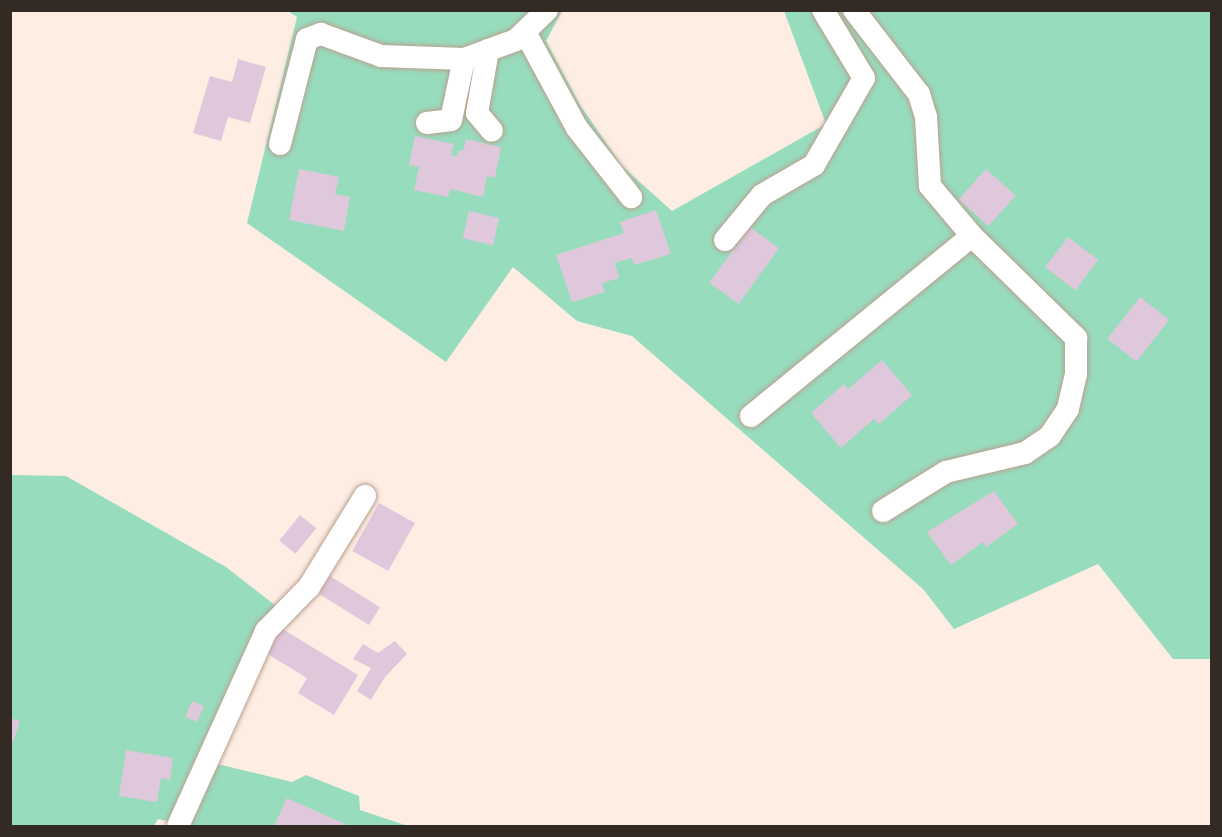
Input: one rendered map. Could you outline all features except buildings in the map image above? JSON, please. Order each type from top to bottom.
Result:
[{"type":"lane","points":[[280,144],[307,39],[321,34],[381,56],[465,59],[516,40],[547,10]]},
{"type":"lane","points":[[725,240],[762,195],[814,165],[864,78],[823,10]]},
{"type":"lane","points":[[854,10],[919,94],[926,117],[930,186],[972,236],[1076,338],[1076,374],[1068,409],[1050,436],[1024,453],[946,472],[883,511]]},
{"type":"lane","points":[[525,32],[577,128],[632,197]]},
{"type":"lane","points":[[488,50],[477,113],[492,131]]},
{"type":"lane","points":[[427,123],[451,120],[465,59]]},
{"type":"lane","points":[[751,416],[972,236]]},
{"type":"lane","points":[[178,826],[266,631],[309,587],[365,496]]},
{"type":"green space","points":[[288,11],[562,11],[546,41],[580,105],[622,166],[672,211],[826,124],[784,11],[1211,11],[1211,659],[1173,659],[1098,564],[954,629],[923,589],[632,336],[577,321],[513,267],[446,362],[247,223],[297,17]]},
{"type":"green space","points":[[11,475],[66,476],[226,567],[276,606],[175,823],[158,819],[154,826],[11,826]]},
{"type":"green space","points":[[213,763],[292,782],[306,775],[359,796],[360,810],[408,826],[189,826]]}]
